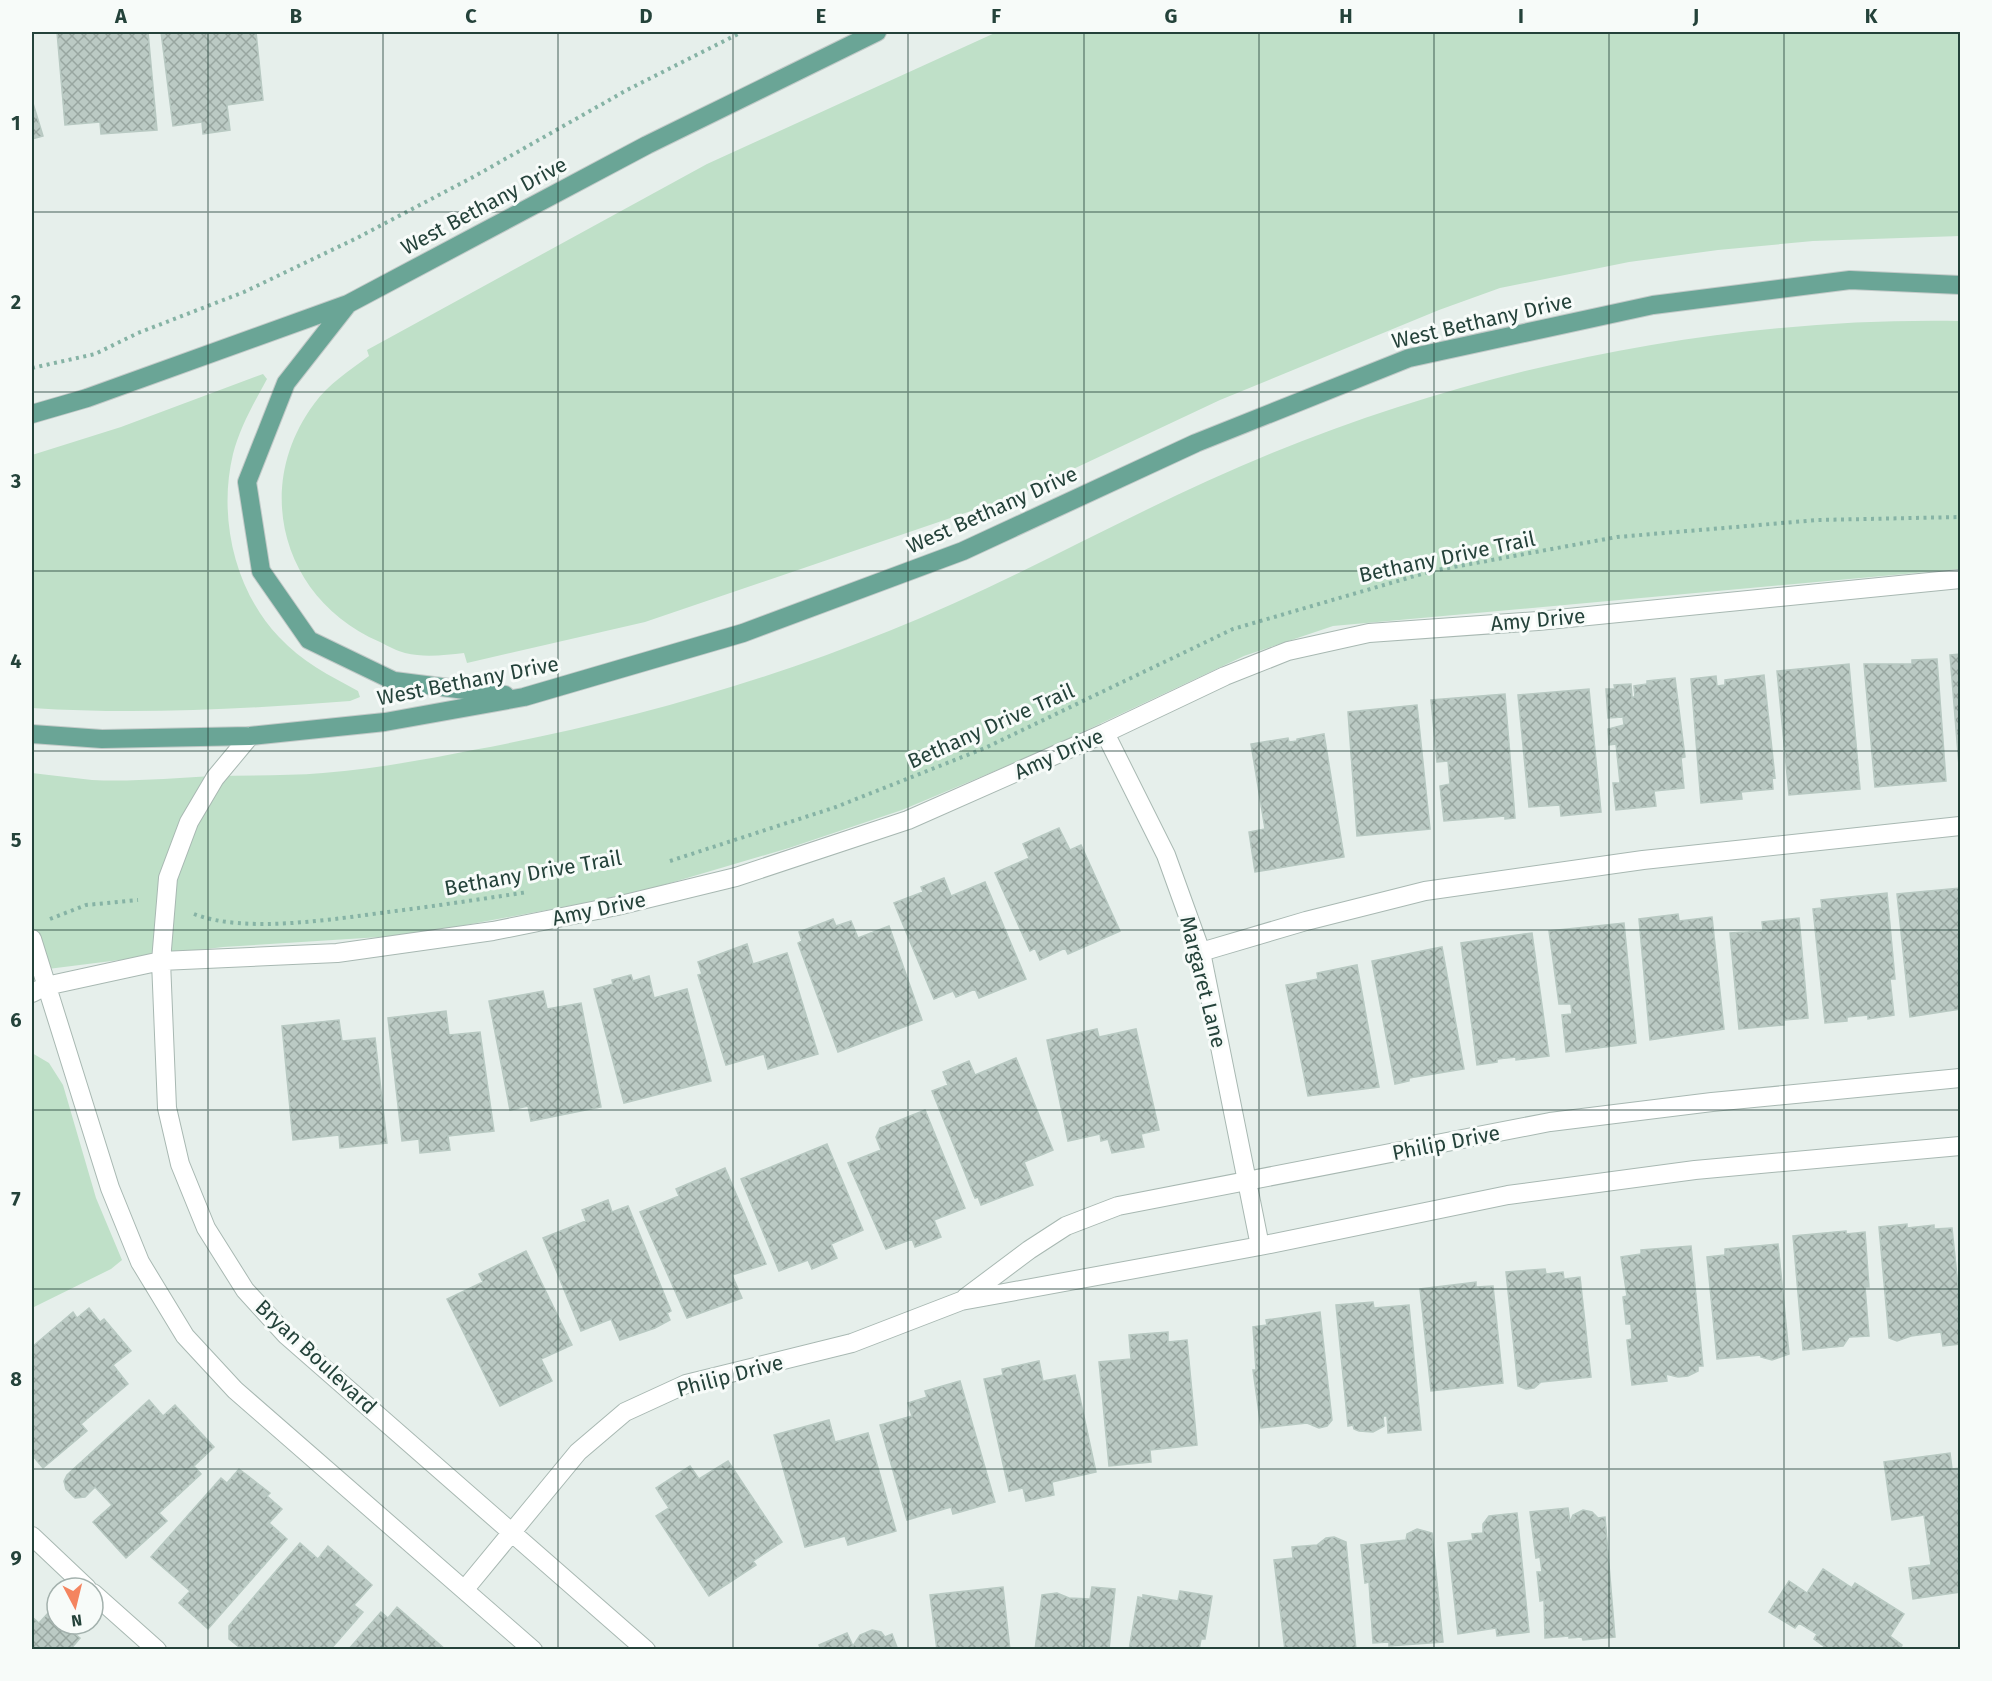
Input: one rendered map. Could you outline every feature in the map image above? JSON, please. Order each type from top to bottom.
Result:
[{"type":"main road","name":"West Bethany Drive","points":[[32,414],[87,398],[348,304],[647,144],[877,32]]},
{"type":"main road","name":"West Bethany Drive","points":[[32,734],[102,739],[250,736],[385,722],[524,697],[743,633],[963,551],[1196,443],[1409,358],[1653,305],[1850,280],[1956,283]]},
{"type":"main road","points":[[348,304],[286,383],[247,482],[261,571],[309,640],[394,681],[524,697]]},
{"type":"street","name":"Amy Drive","points":[[39,989],[161,961],[337,953],[493,931],[639,901],[736,877],[908,820],[1105,733],[1225,676],[1288,651],[1369,633],[1538,621],[1960,579]]},
{"type":"street","name":"Margaret Lane","points":[[1105,733],[1166,855],[1201,952],[1260,1246]]},
{"type":"street","name":"Bryan Boulevard","points":[[250,736],[215,778],[189,822],[168,878],[161,961],[167,1108],[180,1164],[206,1228],[244,1290],[286,1335],[512,1530],[646,1650]]},
{"type":"street","points":[[1201,952],[1306,921],[1425,891],[1643,860],[1960,826]]},
{"type":"street","points":[[32,939],[39,989],[110,1188],[140,1263],[185,1336],[235,1390],[533,1650]]},
{"type":"street","name":"Philip Drive","points":[[961,1301],[1029,1250],[1066,1226],[1118,1206],[1550,1122],[1712,1102],[1960,1078]]},
{"type":"street","name":"Philip Drive","points":[[465,1589],[578,1452],[625,1412],[686,1384],[852,1343],[961,1301],[1260,1246],[1508,1195],[1695,1170],[1960,1146]]},
{"type":"street","points":[[32,1536],[74,1576]]},
{"type":"street","points":[[105,1604],[157,1650]]},
{"type":"path","points":[[32,368],[95,354],[138,333],[244,292],[357,238],[475,176],[627,90],[742,32]]},
{"type":"path","name":"Bethany Drive Trail","points":[[659,864],[712,849],[836,807],[986,748],[1233,629],[1432,571],[1628,536],[1818,520],[1960,517]]},
{"type":"path","name":"Bethany Drive Trail","points":[[43,922],[86,905],[129,900],[166,903],[212,921],[278,923],[348,917],[539,890]]},
{"type":"green space","points":[[997,32],[1960,32],[1960,236],[1813,241],[1718,250],[1629,262],[1500,288],[1439,310],[1220,400],[1018,495],[645,622],[467,663],[464,653],[435,656],[396,650],[347,623],[320,599],[300,571],[287,540],[282,506],[284,471],[295,437],[314,404],[332,384],[369,356],[367,350],[707,164]]},
{"type":"green space","points":[[1960,321],[1960,569],[1333,626],[1244,656],[1040,752],[902,810],[789,848],[633,894],[412,935],[223,947],[32,971],[32,773],[92,780],[152,780],[323,773],[417,761],[579,728],[736,686],[838,651],[938,611],[1175,496],[1272,453],[1354,422],[1438,395],[1610,352],[1697,338],[1784,328],[1872,322]]},
{"type":"green space","points":[[263,374],[267,379],[239,434],[229,478],[229,527],[241,575],[263,618],[279,637],[306,661],[358,691],[360,697],[350,701],[191,710],[112,711],[32,708],[32,455],[121,427]]},
{"type":"green space","points":[[32,1053],[49,1063],[63,1085],[96,1198],[122,1260],[111,1269],[32,1308]]},
{"type":"building","points":[[57,32],[148,32],[157,130],[101,134],[100,122],[65,125]]},
{"type":"building","points":[[161,32],[256,32],[263,100],[227,105],[230,130],[203,134],[202,122],[173,126]]},
{"type":"building","points":[[32,100],[43,136],[32,139]]},
{"type":"building","points":[[1960,654],[1960,778],[1950,655]]},
{"type":"building","points":[[1937,659],[1946,781],[1875,787],[1864,664],[1912,664],[1912,660]]},
{"type":"building","points":[[1849,664],[1860,789],[1789,795],[1777,671]]},
{"type":"building","points":[[1764,675],[1775,778],[1772,777],[1773,789],[1741,792],[1742,799],[1701,803],[1691,679],[1716,676],[1717,686],[1725,685],[1725,680]]},
{"type":"building","points":[[1675,678],[1685,757],[1681,758],[1684,788],[1654,791],[1656,806],[1616,810],[1613,783],[1620,783],[1616,744],[1609,745],[1608,729],[1624,725],[1623,717],[1608,718],[1606,689],[1615,689],[1614,685],[1631,684],[1632,697],[1635,697],[1634,686],[1647,684],[1647,681]]},
{"type":"building","points":[[1589,689],[1601,812],[1561,816],[1560,805],[1529,807],[1518,695]]},
{"type":"building","points":[[1505,694],[1515,818],[1505,819],[1505,816],[1444,821],[1440,786],[1450,784],[1448,761],[1437,762],[1431,700]]},
{"type":"building","points":[[1417,705],[1430,829],[1357,836],[1348,712]]},
{"type":"building","points":[[1324,734],[1344,857],[1255,872],[1249,832],[1265,829],[1251,744],[1288,738],[1289,742],[1297,741],[1297,739]]},
{"type":"building","points":[[1059,828],[1070,850],[1081,845],[1120,931],[1068,954],[1065,948],[1040,960],[1035,948],[1030,951],[995,873],[1029,858],[1023,844]]},
{"type":"building","points":[[944,878],[951,896],[985,882],[1026,979],[979,998],[975,989],[956,997],[953,991],[934,999],[894,903],[923,892],[921,887]]},
{"type":"building","points":[[1960,888],[1960,1009],[1910,1017],[1897,894]]},
{"type":"building","points":[[1887,893],[1895,979],[1890,979],[1894,1015],[1868,1019],[1868,1015],[1847,1017],[1847,1021],[1825,1023],[1813,909],[1822,908],[1821,900]]},
{"type":"building","points":[[1678,914],[1679,921],[1712,917],[1724,1029],[1650,1040],[1639,919]]},
{"type":"building","points":[[1799,918],[1808,1018],[1784,1020],[1784,1025],[1739,1029],[1730,933],[1763,931],[1762,922]]},
{"type":"building","points":[[833,919],[836,926],[851,921],[858,938],[889,926],[922,1020],[838,1052],[798,943],[802,941],[799,932]]},
{"type":"building","points":[[1624,923],[1636,1043],[1566,1052],[1562,1015],[1572,1014],[1571,1004],[1559,1004],[1549,931]]},
{"type":"building","points":[[1532,933],[1549,1056],[1516,1060],[1516,1057],[1497,1059],[1497,1062],[1477,1065],[1461,943]]},
{"type":"building","points":[[747,944],[753,964],[787,953],[818,1054],[768,1069],[764,1054],[726,1065],[698,975],[702,974],[698,962]]},
{"type":"building","points":[[1442,947],[1464,1069],[1409,1078],[1409,1081],[1395,1084],[1372,961]]},
{"type":"building","points":[[1357,965],[1379,1087],[1308,1096],[1286,985],[1318,979],[1317,973]]},
{"type":"building","points":[[631,975],[633,981],[649,976],[654,998],[687,989],[711,1081],[624,1103],[594,989],[613,984],[612,980]]},
{"type":"building","points":[[543,991],[547,1009],[581,1003],[601,1107],[531,1121],[528,1106],[510,1110],[489,1001]]},
{"type":"building","points":[[446,1011],[449,1035],[480,1032],[494,1131],[448,1136],[450,1150],[420,1153],[419,1139],[402,1141],[388,1018]]},
{"type":"building","points":[[339,1020],[342,1041],[375,1038],[387,1143],[340,1148],[339,1135],[293,1140],[282,1026]]},
{"type":"building","points":[[1097,1029],[1099,1037],[1136,1029],[1159,1130],[1141,1134],[1144,1147],[1112,1153],[1108,1139],[1101,1141],[1100,1134],[1068,1141],[1047,1040]]},
{"type":"building","points":[[1016,1058],[1053,1150],[1024,1162],[1033,1185],[981,1205],[978,1197],[975,1198],[932,1091],[948,1085],[943,1072],[969,1061],[975,1075]]},
{"type":"building","points":[[925,1110],[965,1208],[934,1220],[941,1237],[915,1247],[912,1239],[886,1249],[848,1163],[881,1150],[876,1137],[880,1128]]},
{"type":"building","points":[[827,1144],[863,1230],[831,1244],[837,1258],[812,1269],[808,1260],[779,1271],[741,1179]]},
{"type":"building","points":[[725,1168],[766,1264],[732,1275],[742,1298],[687,1318],[640,1212],[679,1196],[676,1189]]},
{"type":"building","points":[[608,1200],[612,1212],[628,1206],[671,1311],[667,1313],[670,1320],[655,1328],[620,1340],[611,1319],[581,1331],[543,1238],[586,1221],[582,1210]]},
{"type":"building","points":[[1907,1224],[1907,1228],[1934,1225],[1934,1229],[1952,1228],[1960,1305],[1960,1344],[1943,1346],[1941,1332],[1911,1336],[1897,1341],[1889,1338],[1879,1227]]},
{"type":"building","points":[[1846,1231],[1846,1234],[1865,1232],[1869,1287],[1865,1287],[1869,1336],[1849,1337],[1843,1346],[1803,1350],[1793,1236]]},
{"type":"building","points":[[1778,1244],[1789,1354],[1772,1360],[1761,1357],[1761,1355],[1717,1359],[1707,1257],[1725,1255],[1725,1249]]},
{"type":"building","points":[[1691,1246],[1703,1366],[1698,1366],[1698,1371],[1688,1376],[1678,1377],[1666,1374],[1667,1381],[1632,1385],[1627,1340],[1632,1339],[1631,1324],[1626,1324],[1623,1297],[1627,1296],[1621,1257],[1641,1254],[1641,1250]]},
{"type":"building","points":[[526,1251],[572,1345],[541,1359],[552,1381],[500,1406],[447,1299],[483,1282],[479,1274]]},
{"type":"building","points":[[1545,1269],[1546,1274],[1563,1272],[1564,1279],[1580,1277],[1591,1377],[1541,1382],[1534,1388],[1526,1389],[1518,1386],[1506,1272]]},
{"type":"building","points":[[1476,1282],[1476,1287],[1493,1286],[1503,1383],[1431,1391],[1420,1289]]},
{"type":"building","points":[[1373,1302],[1374,1308],[1409,1305],[1421,1430],[1388,1433],[1387,1416],[1383,1416],[1384,1426],[1373,1432],[1359,1431],[1354,1429],[1353,1425],[1348,1426],[1336,1305]]},
{"type":"building","points":[[89,1308],[100,1322],[104,1319],[131,1351],[113,1365],[128,1384],[81,1424],[87,1431],[43,1468],[32,1455],[32,1347],[73,1312],[77,1318]]},
{"type":"building","points":[[1320,1312],[1332,1420],[1327,1426],[1319,1428],[1307,1423],[1261,1428],[1253,1370],[1256,1370],[1253,1327],[1267,1325],[1266,1320]]},
{"type":"building","points":[[1168,1332],[1168,1342],[1187,1340],[1197,1445],[1150,1450],[1151,1462],[1109,1466],[1099,1362],[1131,1359],[1129,1335]]},
{"type":"building","points":[[1039,1361],[1043,1381],[1075,1375],[1096,1472],[1052,1482],[1054,1495],[1026,1501],[1023,1488],[1009,1491],[984,1379],[1003,1375],[1002,1369]]},
{"type":"building","points":[[960,1381],[995,1502],[953,1514],[951,1507],[907,1520],[880,1425],[912,1416],[908,1403],[927,1397],[925,1391]]},
{"type":"building","points":[[149,1400],[163,1416],[175,1405],[214,1447],[194,1466],[201,1474],[159,1513],[167,1521],[126,1558],[93,1522],[112,1505],[95,1487],[85,1497],[75,1498],[66,1489],[64,1481],[67,1475]]},
{"type":"building","points":[[829,1420],[835,1442],[868,1433],[896,1531],[848,1545],[845,1536],[805,1547],[774,1435]]},
{"type":"building","points":[[1950,1453],[1952,1469],[1960,1468],[1960,1592],[1913,1599],[1909,1568],[1931,1565],[1924,1515],[1892,1520],[1884,1462]]},
{"type":"building","points":[[728,1461],[782,1542],[753,1561],[756,1565],[709,1596],[656,1516],[669,1508],[656,1488],[690,1466],[699,1479]]},
{"type":"building","points":[[239,1469],[270,1493],[267,1496],[282,1509],[269,1523],[287,1539],[208,1629],[179,1603],[190,1591],[151,1557],[221,1478],[227,1483]]},
{"type":"building","points":[[1568,1508],[1570,1522],[1573,1515],[1583,1510],[1592,1512],[1598,1518],[1605,1517],[1615,1637],[1583,1640],[1582,1637],[1569,1638],[1569,1636],[1545,1638],[1544,1600],[1540,1601],[1537,1572],[1542,1572],[1540,1557],[1536,1558],[1530,1512]]},
{"type":"building","points":[[1517,1513],[1529,1632],[1497,1636],[1496,1628],[1458,1634],[1448,1543],[1473,1540],[1472,1534],[1483,1533],[1483,1524],[1489,1516]]},
{"type":"building","points":[[1417,1529],[1432,1533],[1443,1642],[1389,1646],[1389,1642],[1373,1643],[1369,1582],[1365,1583],[1361,1545],[1406,1540],[1407,1534]]},
{"type":"building","points":[[1334,1537],[1346,1542],[1356,1650],[1285,1650],[1274,1560],[1293,1558],[1292,1547],[1317,1545],[1326,1538]]},
{"type":"building","points":[[300,1543],[318,1559],[328,1546],[372,1585],[354,1605],[363,1612],[330,1650],[239,1647],[229,1639],[229,1626]]},
{"type":"building","points":[[1823,1569],[1852,1588],[1855,1583],[1904,1614],[1890,1636],[1902,1645],[1900,1650],[1829,1650],[1814,1639],[1817,1634],[1799,1623],[1795,1628],[1769,1612],[1789,1581],[1807,1593]]},
{"type":"building","points":[[1003,1587],[1010,1650],[937,1650],[930,1595]]},
{"type":"building","points":[[1092,1587],[1115,1589],[1109,1650],[1035,1650],[1042,1595],[1057,1593],[1069,1598],[1090,1599]]},
{"type":"building","points":[[1180,1591],[1212,1596],[1205,1639],[1201,1639],[1199,1650],[1129,1650],[1138,1597],[1143,1598],[1143,1595],[1178,1601]]},
{"type":"building","points":[[397,1607],[446,1650],[348,1650],[381,1612],[388,1618]]},
{"type":"building","points":[[45,1616],[45,1636],[78,1636],[80,1638],[70,1650],[32,1650],[32,1617],[39,1623]]},
{"type":"building","points":[[872,1630],[881,1632],[885,1637],[892,1634],[898,1650],[821,1650],[819,1645],[847,1633],[853,1646],[860,1635]]}]
